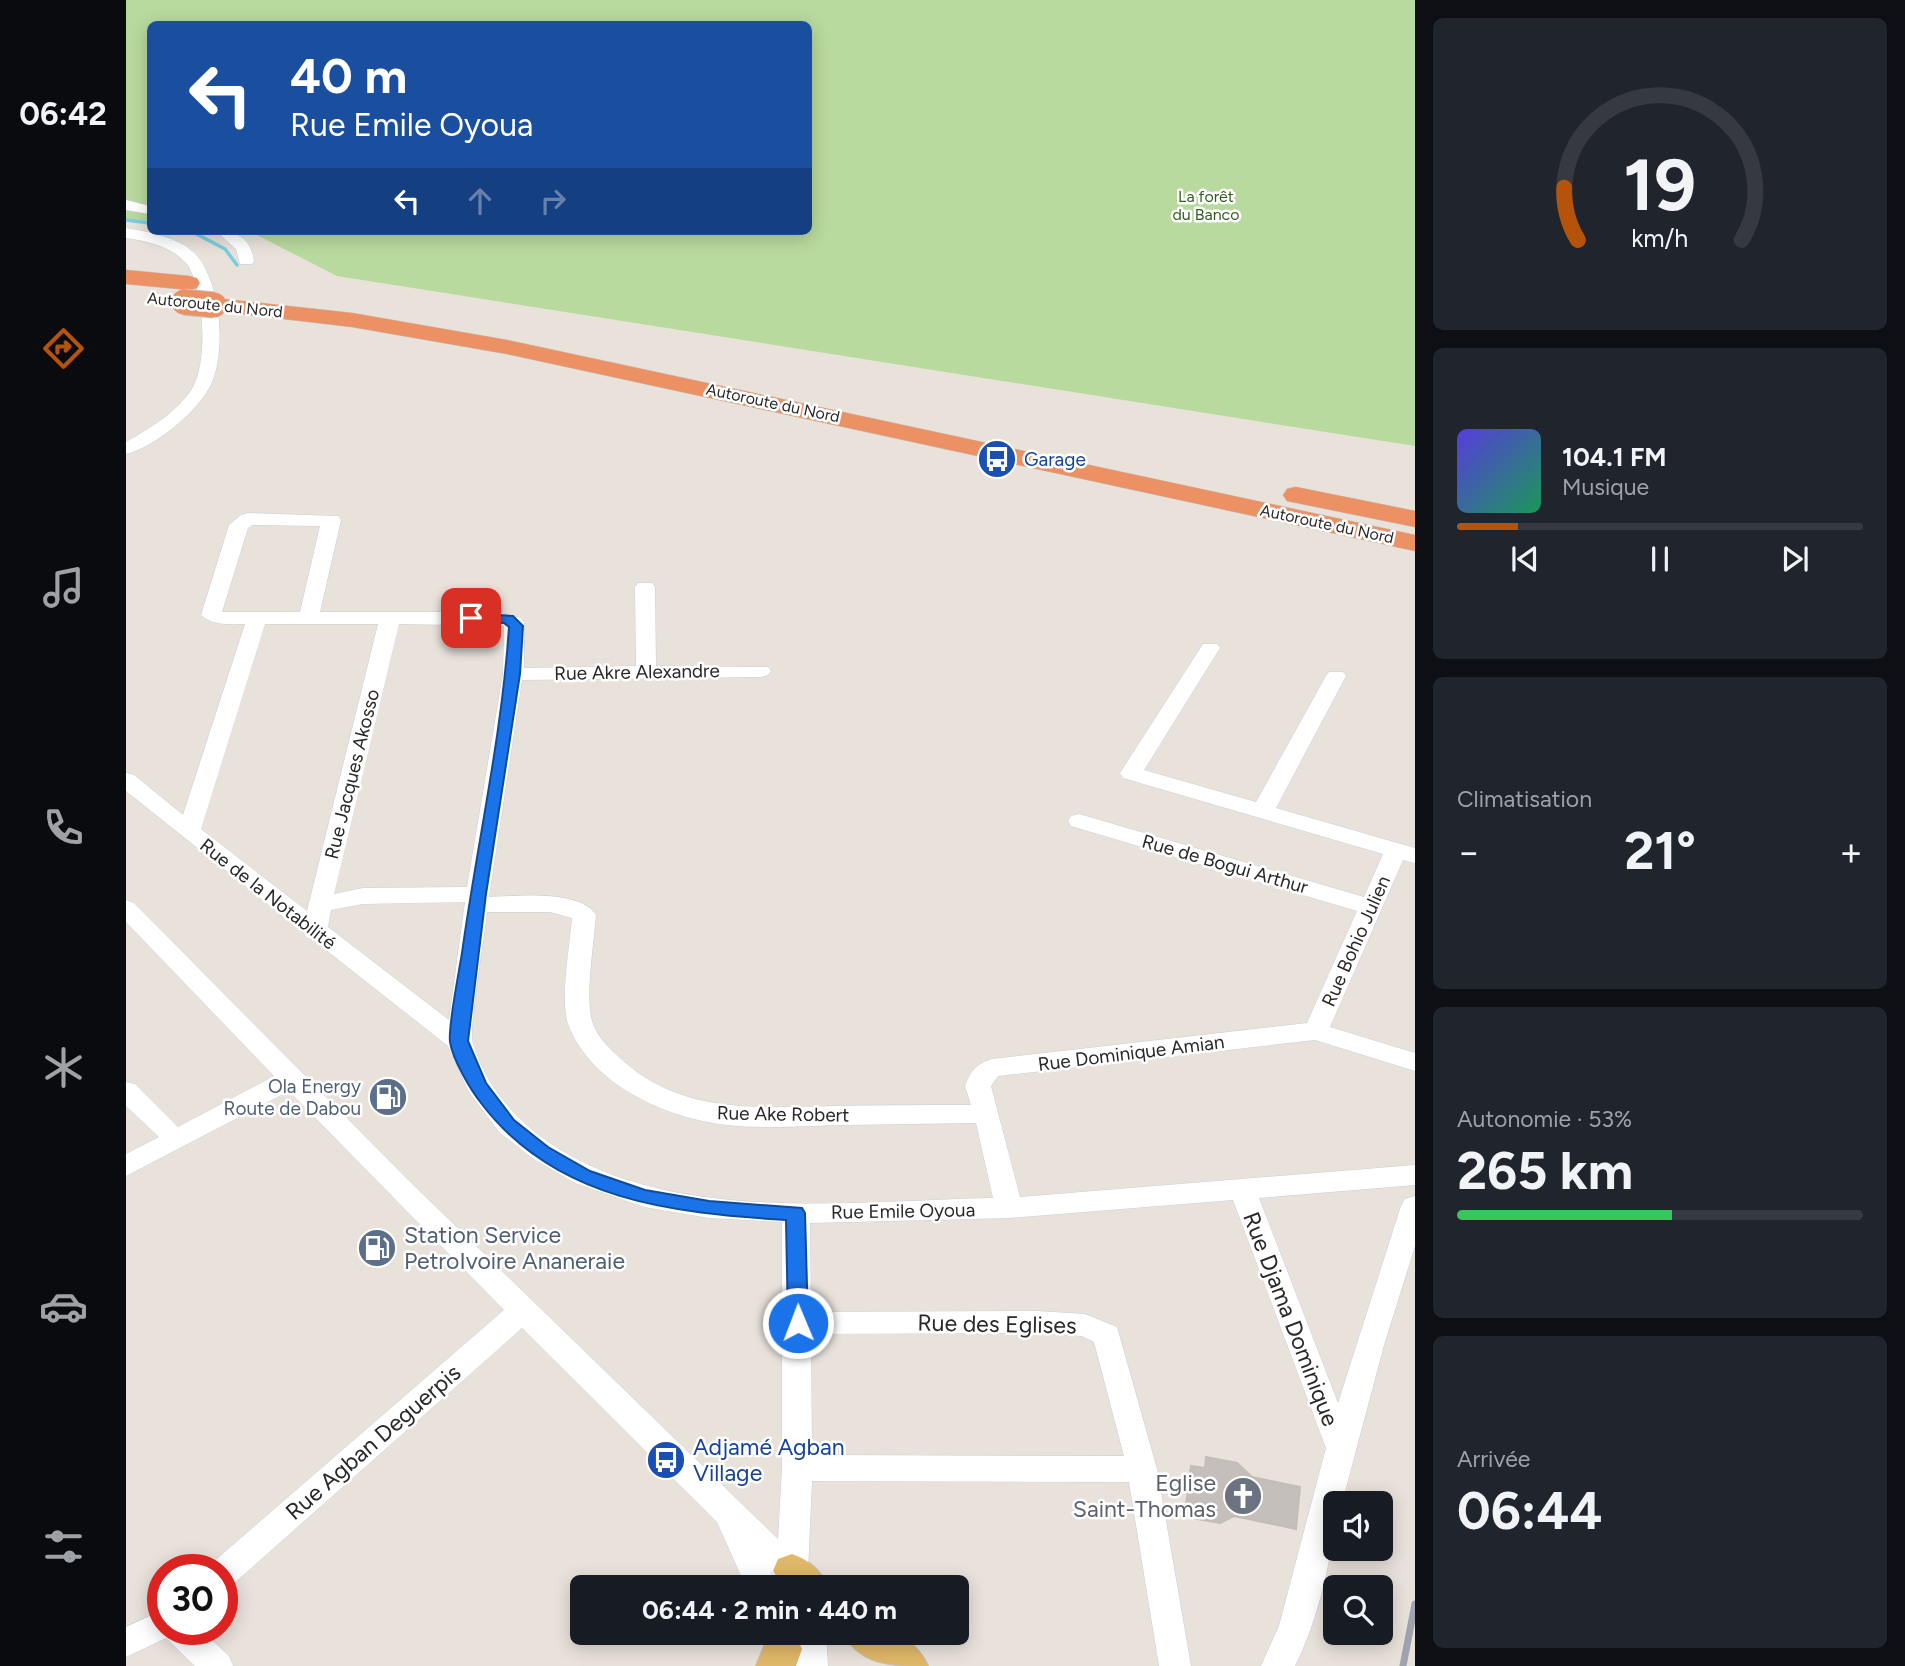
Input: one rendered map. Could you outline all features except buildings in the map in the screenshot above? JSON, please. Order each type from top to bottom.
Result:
[{"type":"highway","name":"Autoroute du Nord","points":[[126,277],[186,293]]},
{"type":"highway","name":"Autoroute du Nord","points":[[126,296],[186,293],[364,304],[469,321],[1415,519]]},
{"type":"highway","name":"Autoroute du Nord","points":[[214,295],[507,347],[1415,543]]},
{"type":"highway","points":[[1196,475],[1415,526]]},
{"type":"highway","points":[[1269,511],[1349,538],[1415,554]]},
{"type":"main road","points":[[879,1645],[908,1666]]},
{"type":"street","points":[[126,205],[147,209]]},
{"type":"street","points":[[126,233],[167,242],[194,262],[202,274],[210,351],[206,378],[188,403],[166,424],[126,449]]},
{"type":"street","points":[[229,235],[244,247],[246,261]]},
{"type":"street","points":[[309,618],[331,520],[248,519],[239,524],[211,615],[221,618],[257,618],[309,618],[497,618],[514,622],[513,674],[477,899],[459,1041]]},
{"type":"street","points":[[645,587],[646,672]]},
{"type":"street","name":"Rue de la Notabilité","points":[[257,618],[189,831],[315,932],[459,1041]]},
{"type":"street","name":"Rue Jacques Akosso","points":[[315,932],[390,618]]},
{"type":"street","points":[[1210,648],[1131,774],[1406,853]]},
{"type":"street","name":"Rue Akre Alexandre","points":[[513,674],[761,671]]},
{"type":"street","points":[[1263,811],[1336,676]]},
{"type":"street","points":[[126,780],[189,831]]},
{"type":"street","name":"Rue de Bogui Arthur","points":[[1079,821],[1371,907]]},
{"type":"street","name":"Rue Bohio Julien","points":[[1316,1031],[1371,907],[1406,853]]},
{"type":"street","points":[[320,904],[363,896],[477,899]]},
{"type":"street","name":"Rue Ake Robert","points":[[477,899],[565,905],[580,910],[584,915],[579,1020],[591,1042],[610,1063],[635,1083],[668,1101],[710,1114],[752,1116],[987,1114]]},
{"type":"street","points":[[126,908],[286,1072],[724,1509],[782,1575]]},
{"type":"street","name":"Rue Dominique Amian","points":[[1009,1208],[978,1086],[983,1074],[992,1068],[1316,1031],[1415,1062]]},
{"type":"street","name":"Rue Emile Oyoua","points":[[459,1041],[478,1086],[508,1125],[541,1152],[584,1176],[657,1199],[709,1208],[796,1213],[1009,1208],[1415,1175]]},
{"type":"street","points":[[126,1151],[286,1072]]},
{"type":"street","points":[[126,1166],[286,1072]]},
{"type":"street","points":[[126,1091],[166,1129]]},
{"type":"street","name":"Rue Djama Dominique","points":[[1242,1191],[1340,1447]]},
{"type":"street","points":[[1277,1666],[1288,1644],[1306,1587],[1340,1447],[1415,1206]]},
{"type":"street","points":[[790,1575],[797,1468],[796,1213]]},
{"type":"street","name":"Rue Agban Deguerpis","points":[[238,1560],[523,1310]]},
{"type":"street","name":"Rue des Eglises","points":[[798,1323],[1037,1322],[1097,1329],[1107,1335],[1142,1469],[1175,1666]]},
{"type":"street","points":[[797,1468],[1142,1469]]},
{"type":"street","points":[[126,1643],[147,1632]]},
{"type":"street","points":[[195,1645],[217,1666]]},
{"type":"green space","name":"La forêt du Banco","points":[[126,0],[1415,0],[1415,446],[337,276],[257,235],[812,235],[812,21],[147,21],[147,221],[126,219]]},
{"type":"waterway","points":[[126,220],[147,223]]},
{"type":"waterway","points":[[199,235],[225,249],[237,265]]},
{"type":"railway","points":[[1403,1666],[1415,1604]]},
{"type":"place","name":"Garage","points":[[997,459]]},
{"type":"place","name":"Ola Energy Route de Dabou","points":[[388,1097]]},
{"type":"place","name":"Station Service PetroIvoire Ananeraie","points":[[377,1248]]},
{"type":"place","name":"Adjamé Agban Village","points":[[666,1460]]},
{"type":"place","name":"Eglise Saint-Thomas","points":[[1243,1496]]},
{"type":"route","points":[[471,618],[508,619],[516,626],[513,674],[478,894],[459,1041],[478,1086],[508,1125],[541,1152],[584,1176],[644,1197],[709,1208],[796,1213],[798,1323]]}]
